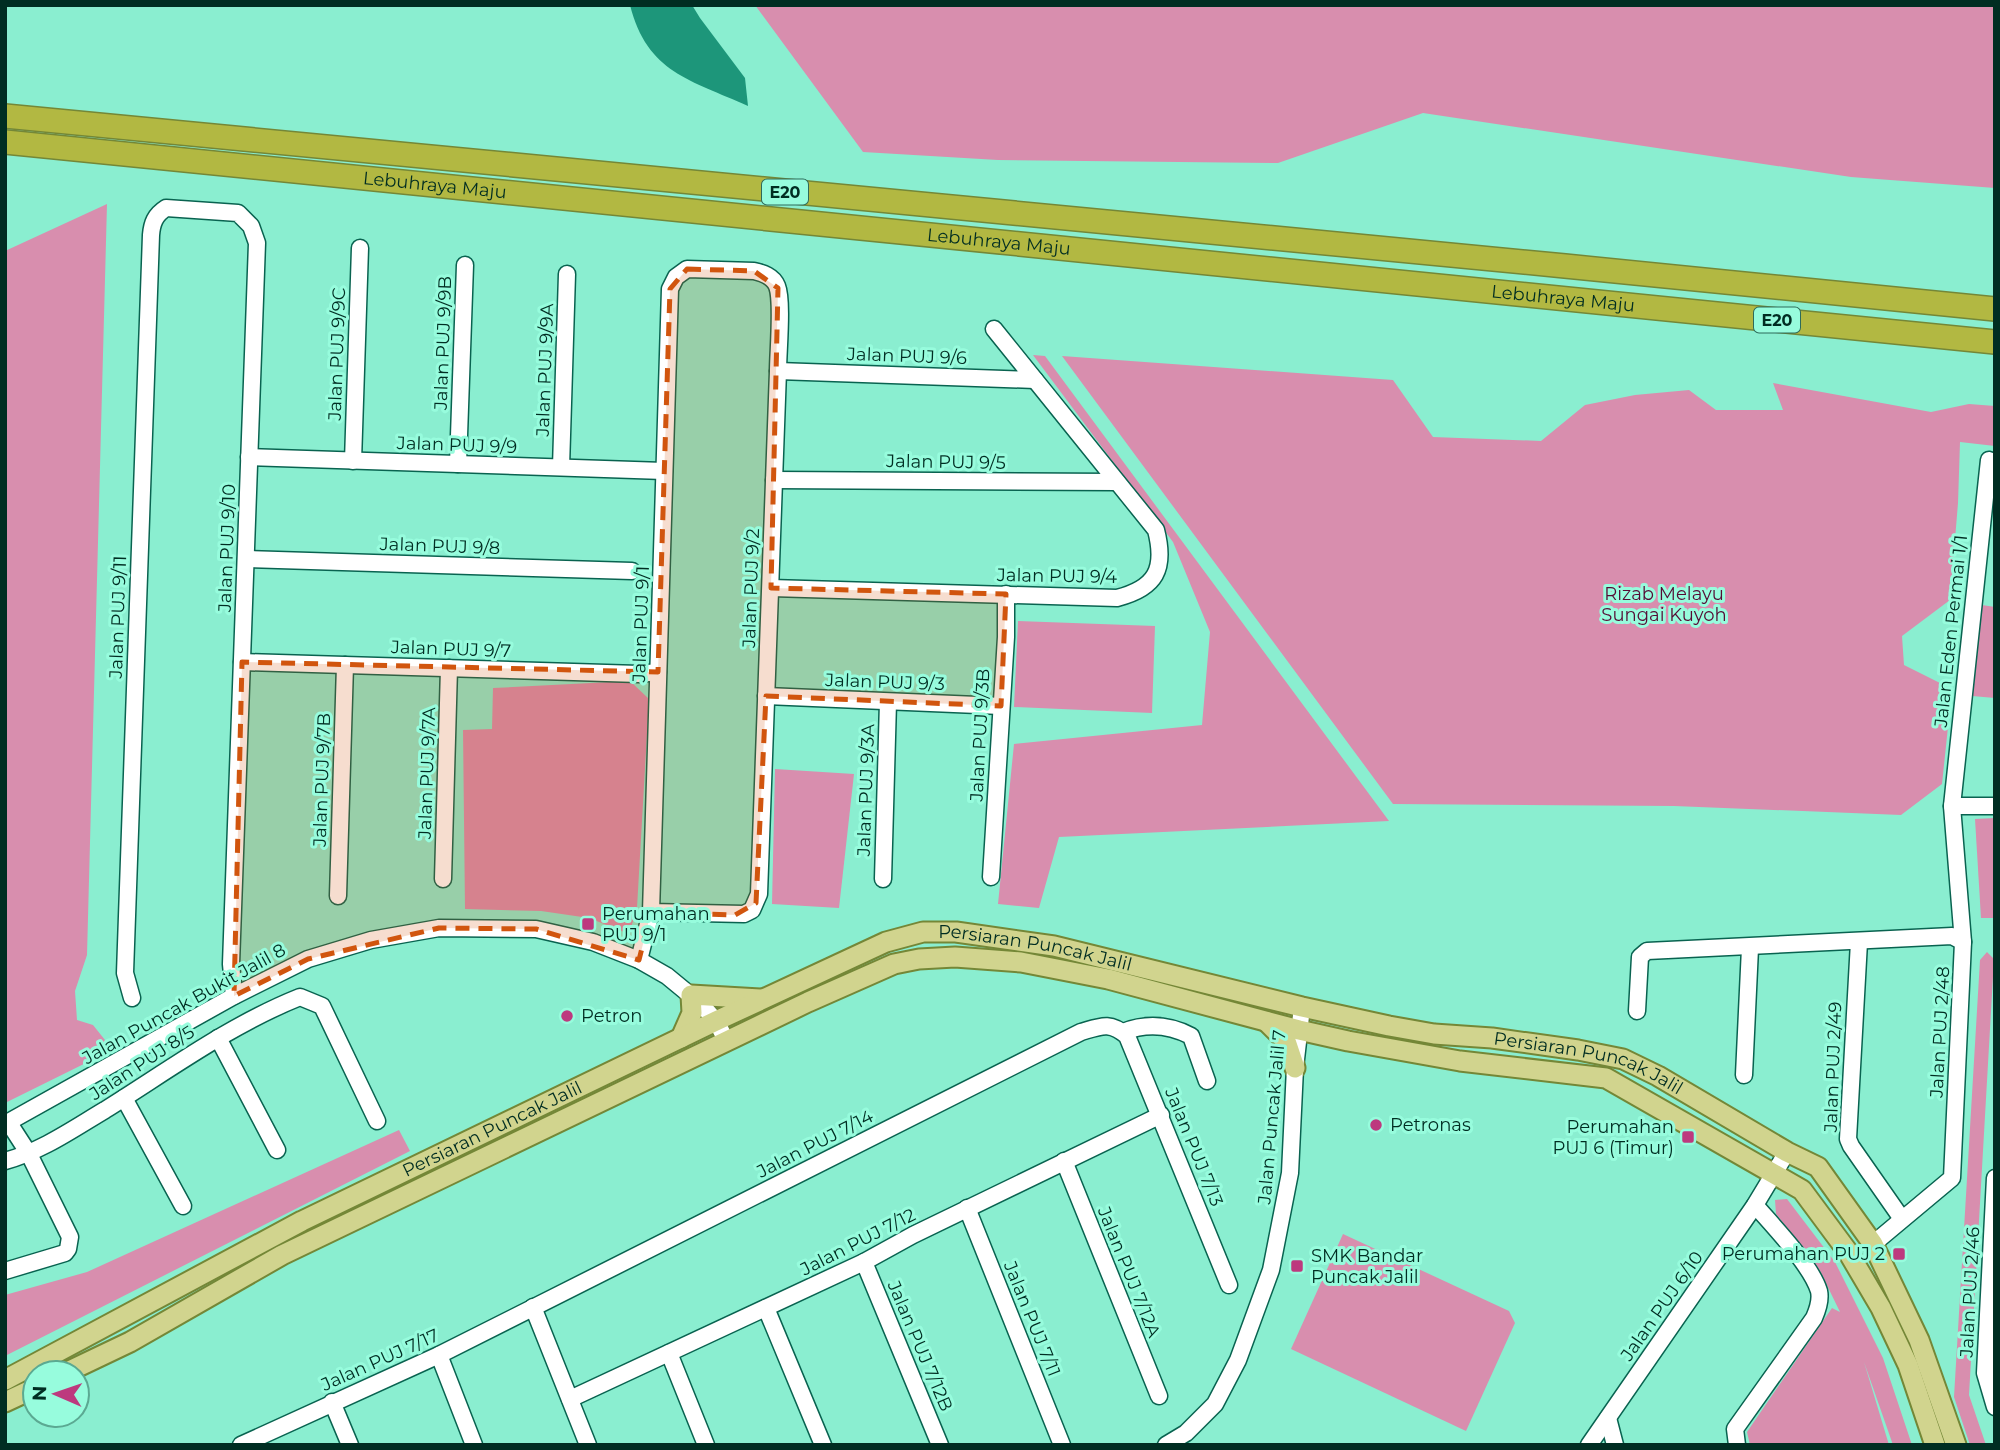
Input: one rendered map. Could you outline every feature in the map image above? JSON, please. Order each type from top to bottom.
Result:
[{"type":"highway","name":"Lebuhraya Maju","points":[[5,116],[1995,309]]},
{"type":"highway","name":"Lebuhraya Maju","points":[[5,142],[1995,342]]},
{"type":"main road","name":"Persiaran Puncak Jalil","points":[[5,1380],[302,1222],[716,1021],[904,936],[923,932],[957,932],[1054,946],[1302,1007],[1434,1034],[1504,1040],[1623,1059],[1658,1076],[1787,1152],[1818,1167],[1873,1244],[1919,1340],[1956,1445]]},
{"type":"main road","name":"Persiaran Puncak Jalil","points":[[91,1361],[130,1342],[282,1255],[808,1002],[894,964],[919,959],[955,957],[1021,962],[1108,979],[1333,1038],[1460,1061],[1606,1078],[1802,1190],[1847,1252],[1874,1297],[1908,1365],[1936,1445]]},
{"type":"main road","points":[[681,1038],[692,1013],[691,995],[765,999]]},
{"type":"main road","points":[[1266,1021],[1286,1041],[1295,1068]]},
{"type":"main road","points":[[1295,1068],[1312,1046],[1333,1038]]},
{"type":"main road","points":[[5,1402],[21,1395]]},
{"type":"street","name":"Jalan PUJ 9/10","points":[[151,235],[155,219],[166,208],[238,213],[255,233],[257,243],[231,964],[234,996]]},
{"type":"street","name":"Jalan PUJ 9/11","points":[[132,998],[125,973],[151,235]]},
{"type":"street","name":"Jalan PUJ 9/9C","points":[[353,461],[360,248]]},
{"type":"street","name":"Jalan PUJ 9/9B","points":[[458,464],[465,265]]},
{"type":"street","name":"Jalan PUJ 9/2","points":[[651,912],[735,915],[751,910],[760,894],[778,371],[779,295],[778,288],[769,276],[754,271],[687,269],[676,277],[670,289]]},
{"type":"street","name":"Jalan PUJ 9/9A","points":[[561,467],[567,274]]},
{"type":"street","name":"Jalan PUJ 9/1","points":[[639,960],[651,912],[670,289]]},
{"type":"street","name":"Jalan PUJ 9/4","points":[[771,588],[1117,598],[1132,595],[1150,584],[1159,563],[1156,530],[994,329]]},
{"type":"street","name":"Jalan PUJ 9/6","points":[[778,371],[1035,380]]},
{"type":"street","name":"Jalan PUJ 9/9","points":[[249,457],[664,471]]},
{"type":"street","name":"Jalan Eden Permai 1/1","points":[[1963,942],[1952,806],[1989,460]]},
{"type":"street","name":"Jalan PUJ 9/5","points":[[774,480],[1117,482]]},
{"type":"street","name":"Jalan PUJ 9/8","points":[[246,559],[632,571]]},
{"type":"street","name":"Jalan PUJ 9/3B","points":[[991,877],[1006,594]]},
{"type":"street","name":"Jalan PUJ 9/7","points":[[242,662],[639,674],[658,672]]},
{"type":"street","name":"Jalan PUJ 9/7B","points":[[338,896],[345,665]]},
{"type":"street","name":"Jalan PUJ 9/7A","points":[[443,879],[449,668]]},
{"type":"street","name":"Jalan PUJ 9/3","points":[[766,696],[1001,706]]},
{"type":"street","name":"Jalan PUJ 9/3A","points":[[883,879],[888,702]]},
{"type":"street","points":[[1952,806],[1995,806]]},
{"type":"street","name":"Jalan Puncak Bukit Jalil 8","points":[[7,1124],[234,996],[307,959],[371,940],[439,928],[536,929],[593,942],[639,960],[667,976],[691,995],[716,1021],[727,1042]]},
{"type":"street","name":"Jalan PUJ 2/48","points":[[1637,1011],[1641,954],[1647,951],[1952,936],[1963,942],[1952,1177],[1950,1182],[1873,1244]]},
{"type":"street","name":"Jalan PUJ 2/49","points":[[1858,942],[1848,1139],[1902,1219]]},
{"type":"street","points":[[1744,1075],[1750,948]]},
{"type":"street","name":"Jalan PUJ 8/5","points":[[5,1161],[29,1154],[218,1038],[274,1007],[300,997],[322,1006],[377,1121]]},
{"type":"street","name":"Jalan Puncak Jalil 7","points":[[1166,1445],[1186,1433],[1215,1405],[1238,1360],[1271,1270],[1290,1173],[1295,1068],[1302,1007]]},
{"type":"street","name":"Jalan PUJ 7/14","points":[[534,1307],[1080,1032],[1104,1026],[1119,1029],[1140,1025],[1180,1031],[1191,1036],[1208,1081]]},
{"type":"street","name":"Jalan PUJ 7/13","points":[[1119,1029],[1127,1036],[1161,1115],[1229,1285]]},
{"type":"street","points":[[218,1038],[277,1150]]},
{"type":"street","points":[[124,1098],[183,1206]]},
{"type":"street","name":"Jalan PUJ 7/12","points":[[570,1399],[864,1262],[967,1208],[1161,1115]]},
{"type":"street","points":[[5,1271],[65,1253],[70,1244],[70,1237],[29,1154],[7,1124]]},
{"type":"street","name":"Jalan PUJ 6/10","points":[[1589,1445],[1755,1205],[1787,1152]]},
{"type":"street","name":"Jalan PUJ 7/12A","points":[[1064,1161],[1159,1396]]},
{"type":"street","name":"Jalan PUJ 2/46","points":[[1995,1178],[1992,1299],[1985,1373],[1995,1406]]},
{"type":"street","points":[[1737,1445],[1734,1429],[1814,1318],[1820,1300],[1815,1282],[1794,1251],[1755,1205]]},
{"type":"street","name":"Jalan PUJ 7/11","points":[[967,1208],[1062,1445]]},
{"type":"street","name":"Jalan PUJ 7/12B","points":[[864,1262],[940,1445]]},
{"type":"street","points":[[534,1307],[588,1445]]},
{"type":"street","name":"Jalan PUJ 7/17","points":[[241,1445],[439,1355],[534,1307]]},
{"type":"street","points":[[766,1308],[823,1445]]},
{"type":"street","points":[[670,1353],[706,1445]]},
{"type":"street","points":[[439,1355],[474,1445]]},
{"type":"street","points":[[332,1402],[350,1445]]},
{"type":"street","points":[[1608,1418],[1615,1445]]},
{"type":"highlighted area","points":[[687,269],[754,271],[778,288],[771,588],[1006,594],[1001,706],[766,696],[756,903],[735,915],[651,912],[639,960],[536,929],[439,928],[308,959],[234,996],[242,662],[658,672],[670,289]]},
{"type":"green space","points":[[755,5],[1995,5],[1995,188],[1851,177],[1423,113],[1278,163],[998,160],[863,152]]},
{"type":"green space","points":[[107,204],[87,955],[75,991],[77,1020],[93,1025],[105,1040],[98,1057],[5,1103],[5,251]]},
{"type":"green space","points":[[1033,355],[1045,356],[1389,821],[1059,837],[1039,908],[998,904],[1014,744],[1202,725],[1210,632],[1173,542]]},
{"type":"green space","name":"Rizab Melayu Sungai Kuyoh","points":[[1062,356],[1393,380],[1433,437],[1541,441],[1585,405],[1635,395],[1689,390],[1716,410],[1783,410],[1773,383],[1931,412],[1969,404],[1995,406],[1995,446],[1960,442],[1950,600],[1902,636],[1904,665],[1952,689],[1942,784],[1901,815],[1674,806],[1393,804]]},
{"type":"green space","points":[[1982,605],[1995,607],[1995,698],[1972,696]]},
{"type":"green space","points":[[1018,621],[1155,626],[1152,713],[1014,707]]},
{"type":"green space","points":[[630,681],[649,699],[637,908],[629,934],[589,918],[541,911],[465,909],[463,730],[492,729],[493,688]]},
{"type":"green space","points":[[775,769],[854,774],[839,908],[772,904]]},
{"type":"green space","points":[[1995,818],[1995,918],[1981,918],[1975,819]]},
{"type":"green space","points":[[1987,952],[1994,959],[1969,1395],[1986,1445],[1970,1445],[1954,1397],[1980,960]]},
{"type":"green space","points":[[399,1130],[410,1151],[5,1356],[5,1295],[87,1272]]},
{"type":"green space","points":[[1787,1199],[1835,1262],[1883,1358],[1912,1445],[1893,1445],[1864,1362],[1889,1445],[1750,1445],[1747,1432],[1832,1308],[1840,1312],[1820,1271],[1776,1214],[1775,1200]]},
{"type":"green space","points":[[1343,1234],[1509,1311],[1515,1323],[1466,1431],[1291,1349]]},
{"type":"shaded area","points":[[630,5],[692,5],[745,78],[748,106],[690,81],[660,60],[638,28]]},
{"type":"place","name":"Perumahan PUJ 9/1","points":[[588,924]]},
{"type":"place","name":"Petron","points":[[567,1016]]},
{"type":"place","name":"Petronas","points":[[1376,1125]]},
{"type":"place","name":"Perumahan PUJ 6 (Timur)","points":[[1688,1137]]},
{"type":"place","name":"Perumahan PUJ 2","points":[[1899,1254]]},
{"type":"place","name":"SMK Bandar Puncak Jalil","points":[[1297,1266]]}]
